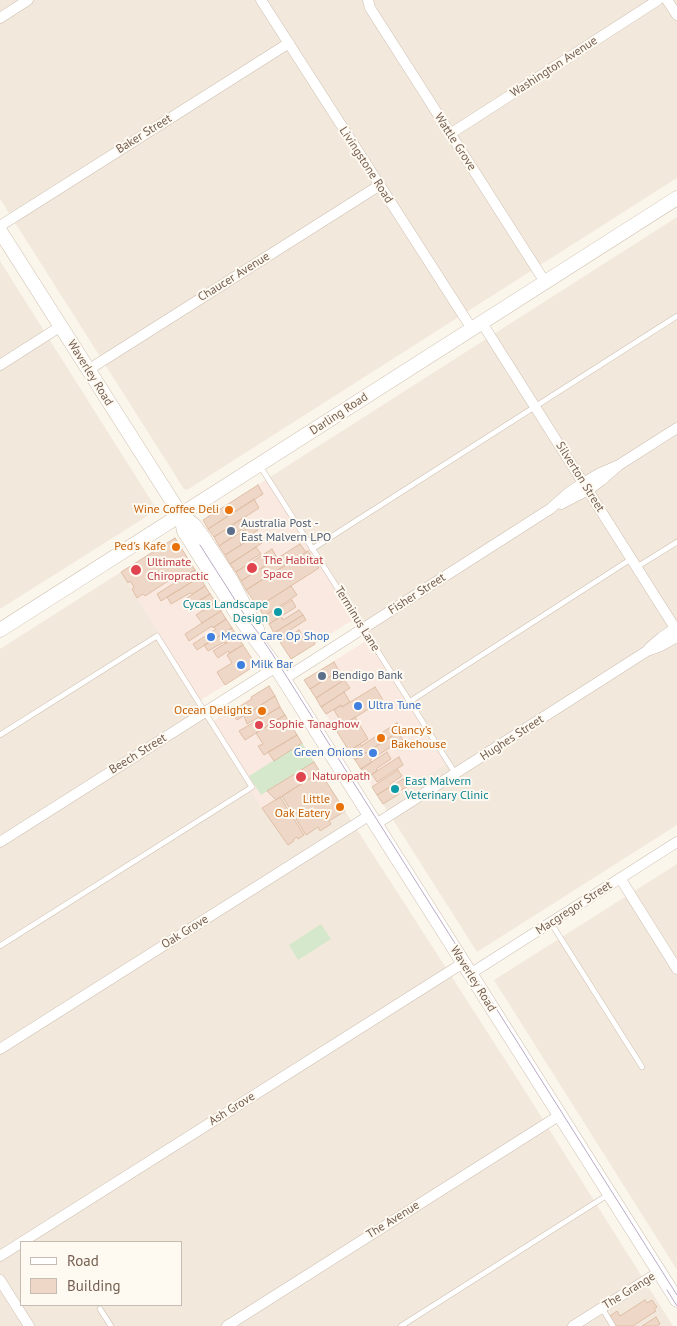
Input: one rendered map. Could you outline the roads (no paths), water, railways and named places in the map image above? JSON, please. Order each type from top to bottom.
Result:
[{"type":"main road","name":"Darling Road","points":[[0,630],[677,198]]},
{"type":"main road","name":"Waverley Road","points":[[0,231],[181,515],[184,532],[196,551],[237,614],[277,668],[677,1300]]},
{"type":"street","points":[[0,18],[28,0]]},
{"type":"street","name":"Livingstone Road","points":[[262,0],[380,185],[477,326]]},
{"type":"street","name":"Wattle Grove","points":[[368,0],[372,11],[545,282]]},
{"type":"street","name":"Washington Avenue","points":[[450,134],[658,0]]},
{"type":"street","points":[[667,0],[677,15]]},
{"type":"street","name":"Baker Street","points":[[0,226],[289,43]]},
{"type":"street","name":"Chaucer Avenue","points":[[88,370],[380,185]]},
{"type":"street","points":[[0,365],[61,326]]},
{"type":"street","name":"Silverton Street","points":[[477,326],[535,406],[677,631]]},
{"type":"street","name":"Fisher Street","points":[[277,668],[363,628],[550,508],[568,493],[586,486],[600,473],[619,465],[677,428]]},
{"type":"street","name":"Hughes Street","points":[[373,819],[456,774],[647,651],[655,642],[677,631]]},
{"type":"street","name":"Beech Street","points":[[0,842],[277,668]]},
{"type":"street","name":"Oak Grove","points":[[0,1049],[373,819]]},
{"type":"street","name":"Macgregor Street","points":[[467,968],[551,922],[677,842]]},
{"type":"street","points":[[620,878],[677,969]]},
{"type":"street","name":"Ash Grove","points":[[24,1241],[467,968]]},
{"type":"street","name":"The Avenue","points":[[227,1326],[560,1115]]},
{"type":"street","name":"Ash Grove","points":[[0,1256],[20,1244]]},
{"type":"street","name":"The Grange","points":[[573,1326],[659,1272]]},
{"type":"street","points":[[0,1280],[29,1326]]},
{"type":"lane","points":[[312,549],[677,316]]},
{"type":"lane","name":"Terminus Lane","points":[[259,465],[456,774]]},
{"type":"lane","points":[[409,702],[634,563],[677,542]]},
{"type":"lane","points":[[0,735],[157,636],[252,787],[0,946]]},
{"type":"lane","points":[[551,922],[642,1067]]},
{"type":"lane","points":[[400,1326],[610,1194]]},
{"type":"lane","points":[[601,1308],[613,1326]]},
{"type":"lane","points":[[100,1310],[111,1326]]},
{"type":"tram line","points":[[200,545],[273,655],[677,1295]]},
{"type":"tram line","points":[[667,1290],[677,1306]]},
{"type":"place","name":"Wine Coffee Deli","points":[[229,510]]},
{"type":"place","name":"Australia Post - East Malvern LPO","points":[[231,531]]},
{"type":"place","name":"Ped's Kafe","points":[[176,547]]},
{"type":"place","name":"The Habitat Space","points":[[252,568]]},
{"type":"place","name":"Ultimate Chiropractic","points":[[136,570]]},
{"type":"place","name":"Cycas Landscape Design","points":[[278,612]]},
{"type":"place","name":"Mecwa Care Op Shop","points":[[211,637]]},
{"type":"place","name":"Milk Bar","points":[[241,665]]},
{"type":"place","name":"Bendigo Bank","points":[[322,676]]},
{"type":"place","name":"Ultra Tune","points":[[358,706]]},
{"type":"place","name":"Ocean Delights","points":[[262,711]]},
{"type":"place","name":"Sophie Tanaghow","points":[[259,725]]},
{"type":"place","name":"Clancy's Bakehouse","points":[[381,738]]},
{"type":"place","name":"Green Onions","points":[[373,753]]},
{"type":"place","name":"Naturopath","points":[[301,777]]},
{"type":"place","name":"East Malvern Veterinary Clinic","points":[[395,789]]},
{"type":"place","name":"Little Oak Eatery","points":[[340,807]]}]
